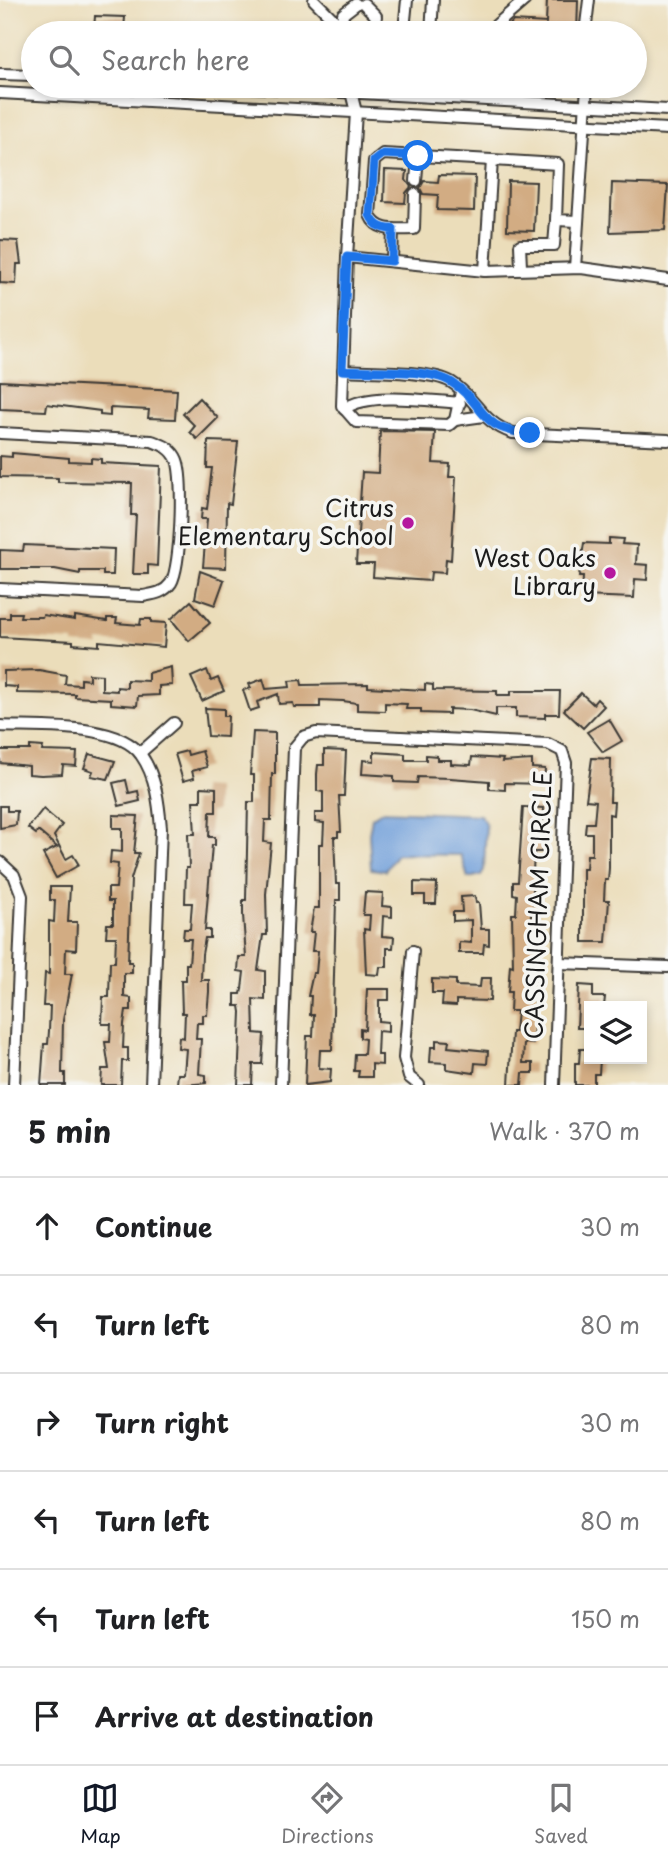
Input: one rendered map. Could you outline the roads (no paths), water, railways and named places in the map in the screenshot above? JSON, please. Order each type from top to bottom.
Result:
[{"type":"street","points":[[314,0],[335,21]]},
{"type":"street","points":[[405,21],[407,0]]},
{"type":"street","points":[[432,21],[433,0]]},
{"type":"street","points":[[501,21],[526,0]]},
{"type":"street","points":[[586,21],[589,0]]},
{"type":"street","points":[[344,21],[343,14],[360,4],[376,16],[375,21]]},
{"type":"street","points":[[0,74],[21,75]]},
{"type":"street","points":[[0,93],[21,94]]},
{"type":"street","points":[[85,98],[668,129]]},
{"type":"street","points":[[354,98],[356,113],[342,370],[344,408],[356,422],[449,425],[455,420],[484,416]]},
{"type":"street","points":[[467,98],[668,110]]},
{"type":"street","points":[[575,268],[586,98]]},
{"type":"street","points":[[415,194],[414,229],[384,229],[373,222],[370,215],[374,161],[383,154],[558,164],[554,245],[520,245],[521,267]]},
{"type":"street","points":[[416,181],[418,156]]},
{"type":"street","points":[[485,271],[492,160]]},
{"type":"street","points":[[556,220],[578,221]]},
{"type":"street","points":[[392,261],[393,229]]},
{"type":"street","points":[[347,257],[485,271],[521,267],[575,268],[668,280]]},
{"type":"street","points":[[342,370],[438,376],[453,383],[460,397],[495,428],[513,433],[668,440]]},
{"type":"street","points":[[344,408],[353,402],[370,399],[460,397]]},
{"type":"street","points":[[455,420],[460,397]]},
{"type":"street","points":[[0,433],[152,441],[168,447],[176,457],[181,473],[176,568],[170,583],[159,593],[143,596],[0,589]]},
{"type":"street","points":[[141,753],[174,723]]},
{"type":"street","points":[[0,726],[84,730],[122,741],[141,753],[159,800],[161,828],[151,1085]]},
{"type":"street","name":"CASSINGHAM CIRCLE","points":[[281,1085],[294,748],[303,737],[316,733],[548,744],[562,751],[566,763],[554,1085]]},
{"type":"street","points":[[0,862],[14,875],[22,896],[14,1085]]},
{"type":"street","points":[[413,951],[404,1058],[408,1077],[419,1085]]},
{"type":"street","points":[[559,963],[668,967]]},
{"type":"water","points":[[382,811],[480,815],[486,824],[484,870],[481,875],[468,878],[461,855],[397,854],[385,871],[371,869],[369,834],[372,817]]},
{"type":"place","name":"Citrus Elementary School","points":[[408,523]]},
{"type":"place","name":"West Oaks Library","points":[[610,573]]}]
